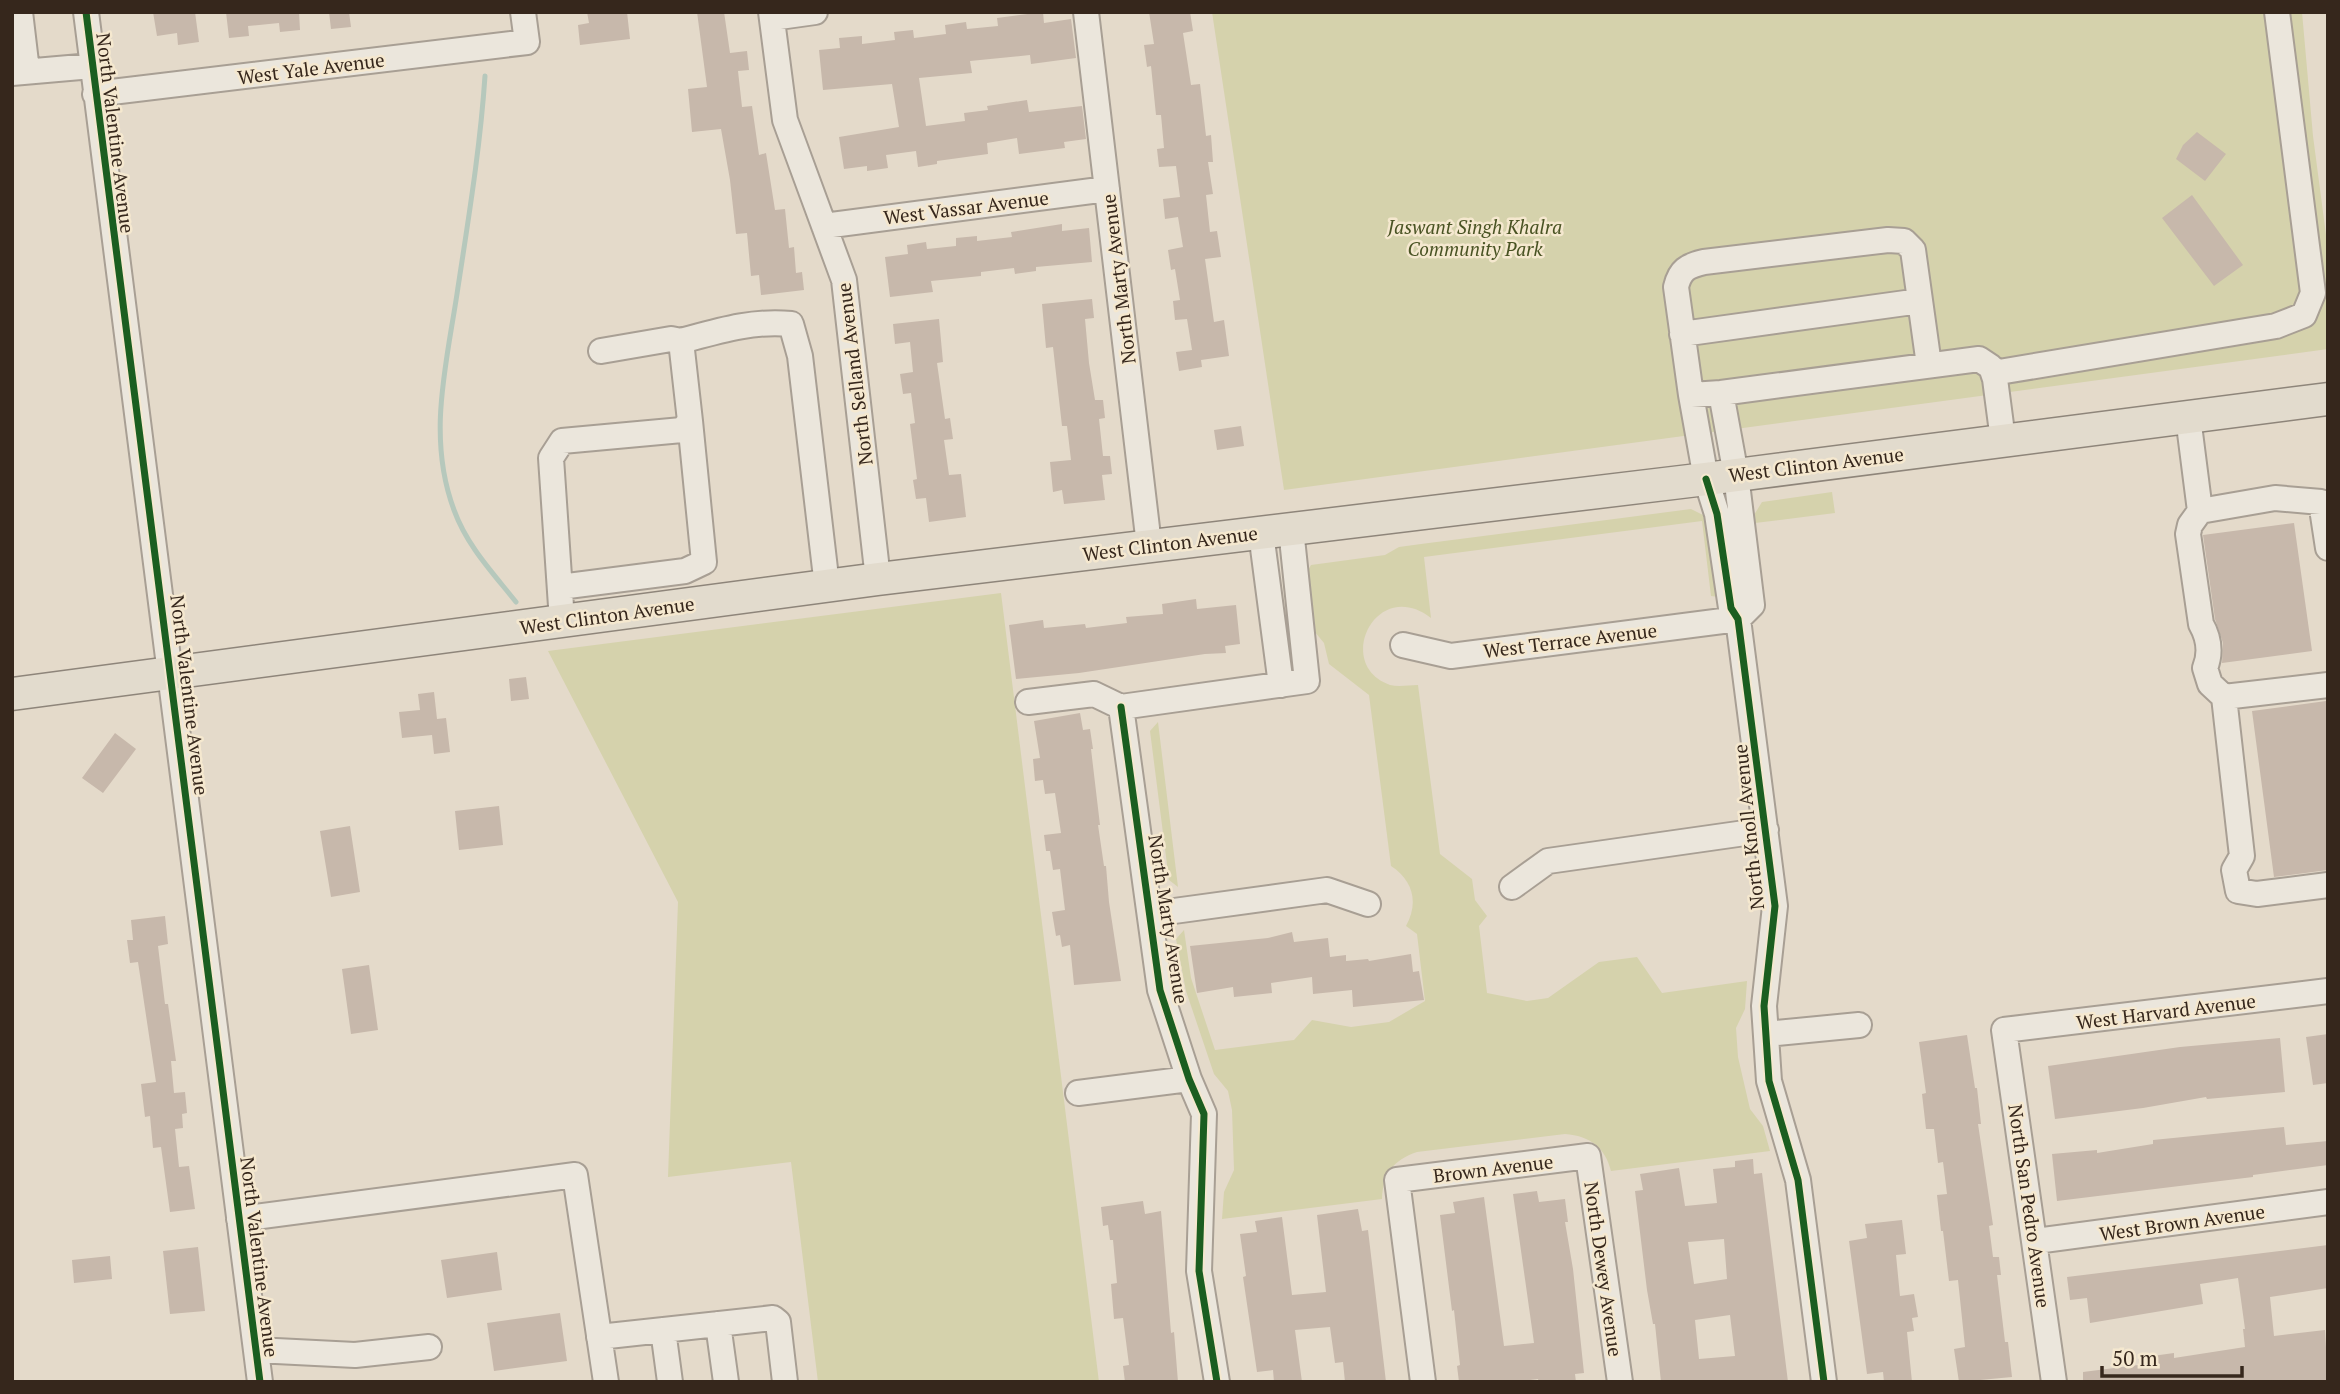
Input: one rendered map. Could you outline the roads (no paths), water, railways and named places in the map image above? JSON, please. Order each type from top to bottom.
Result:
[{"type":"main road","name":"West Clinton Avenue","points":[[12,694],[172,675],[878,579],[1721,477],[2328,399]]},
{"type":"street","points":[[20,12],[20,72],[92,66]]},
{"type":"street","name":"North Valentine Avenue","points":[[86,12],[260,1382]]},
{"type":"street","name":"West Yale Avenue","points":[[95,94],[527,42],[523,12]]},
{"type":"street","points":[[772,15],[815,12]]},
{"type":"street","name":"North Marty Avenue","points":[[1086,12],[1149,545]]},
{"type":"street","points":[[1993,373],[2276,326],[2304,315],[2313,293],[2277,12]]},
{"type":"street","name":"North Selland Avenue","points":[[772,15],[785,120],[844,280],[878,579]]},
{"type":"street","name":"West Vassar Avenue","points":[[824,226],[1107,189]]},
{"type":"street","points":[[1721,477],[1691,395],[1676,287],[1679,274],[1688,266],[1888,240],[1903,241],[1913,250],[1929,365]]},
{"type":"street","points":[[1682,334],[1920,301]]},
{"type":"street","points":[[601,351],[671,339],[681,341],[729,328],[768,322],[791,324],[800,356],[827,586]]},
{"type":"street","points":[[560,587],[685,571],[704,562],[681,341]]},
{"type":"street","points":[[1691,395],[1979,359],[1991,367],[1993,373],[2003,440]]},
{"type":"street","points":[[1721,393],[1721,477]]},
{"type":"street","points":[[2188,417],[2200,511],[2190,525],[2188,534],[2201,624],[2206,633],[2210,656],[2205,668],[2210,684],[2224,698],[2242,856],[2234,870],[2238,891],[2257,894],[2328,886]]},
{"type":"street","points":[[562,621],[551,458],[562,441],[682,430],[690,421]]},
{"type":"street","name":"North Knoll Avenue","points":[[1721,477],[1717,514],[1731,608],[1738,619],[1775,906],[1764,1006],[1769,1081],[1798,1180],[1824,1382]]},
{"type":"street","points":[[2200,511],[2275,498],[2321,502],[2328,548]]},
{"type":"street","points":[[1028,702],[1094,694],[1121,707],[1307,681],[1276,531]]},
{"type":"street","points":[[1276,531],[1282,685]]},
{"type":"street","name":"West Terrace Avenue","points":[[1403,645],[1451,656],[1738,619]]},
{"type":"street","points":[[2224,698],[2328,685]]},
{"type":"street","name":"North Marty Avenue","points":[[1121,707],[1152,914],[1160,990],[1189,1079],[1204,1114],[1199,1271],[1217,1382]]},
{"type":"street","points":[[1512,887],[1548,861],[1766,830]]},
{"type":"street","points":[[1152,914],[1327,890],[1368,904]]},
{"type":"street","name":"West Harvard Avenue","points":[[2004,1031],[2328,991]]},
{"type":"street","points":[[1766,1034],[1859,1025]]},
{"type":"street","name":"North San Pedro Avenue","points":[[2004,1031],[2054,1382]]},
{"type":"street","points":[[1078,1093],[1189,1079]]},
{"type":"street","name":"Brown Avenue","points":[[1423,1382],[1397,1180],[1588,1157]]},
{"type":"street","name":"North Dewey Avenue","points":[[1588,1157],[1620,1382]]},
{"type":"street","points":[[239,1219],[575,1175],[606,1382]]},
{"type":"street","name":"West Brown Avenue","points":[[2036,1241],[2328,1202]]},
{"type":"street","points":[[599,1337],[773,1318],[778,1322],[785,1382]]},
{"type":"street","points":[[718,1324],[726,1382]]},
{"type":"street","points":[[663,1330],[670,1382]]},
{"type":"street","points":[[256,1350],[355,1355],[429,1347]]},
{"type":"waterway","points":[[485,76],[473,185],[444,375],[440,429],[446,483],[459,523],[481,559],[516,602]]},
{"type":"park label","name":"Jaswant Singh Khalra Community Park","points":[[1475,237]]}]
